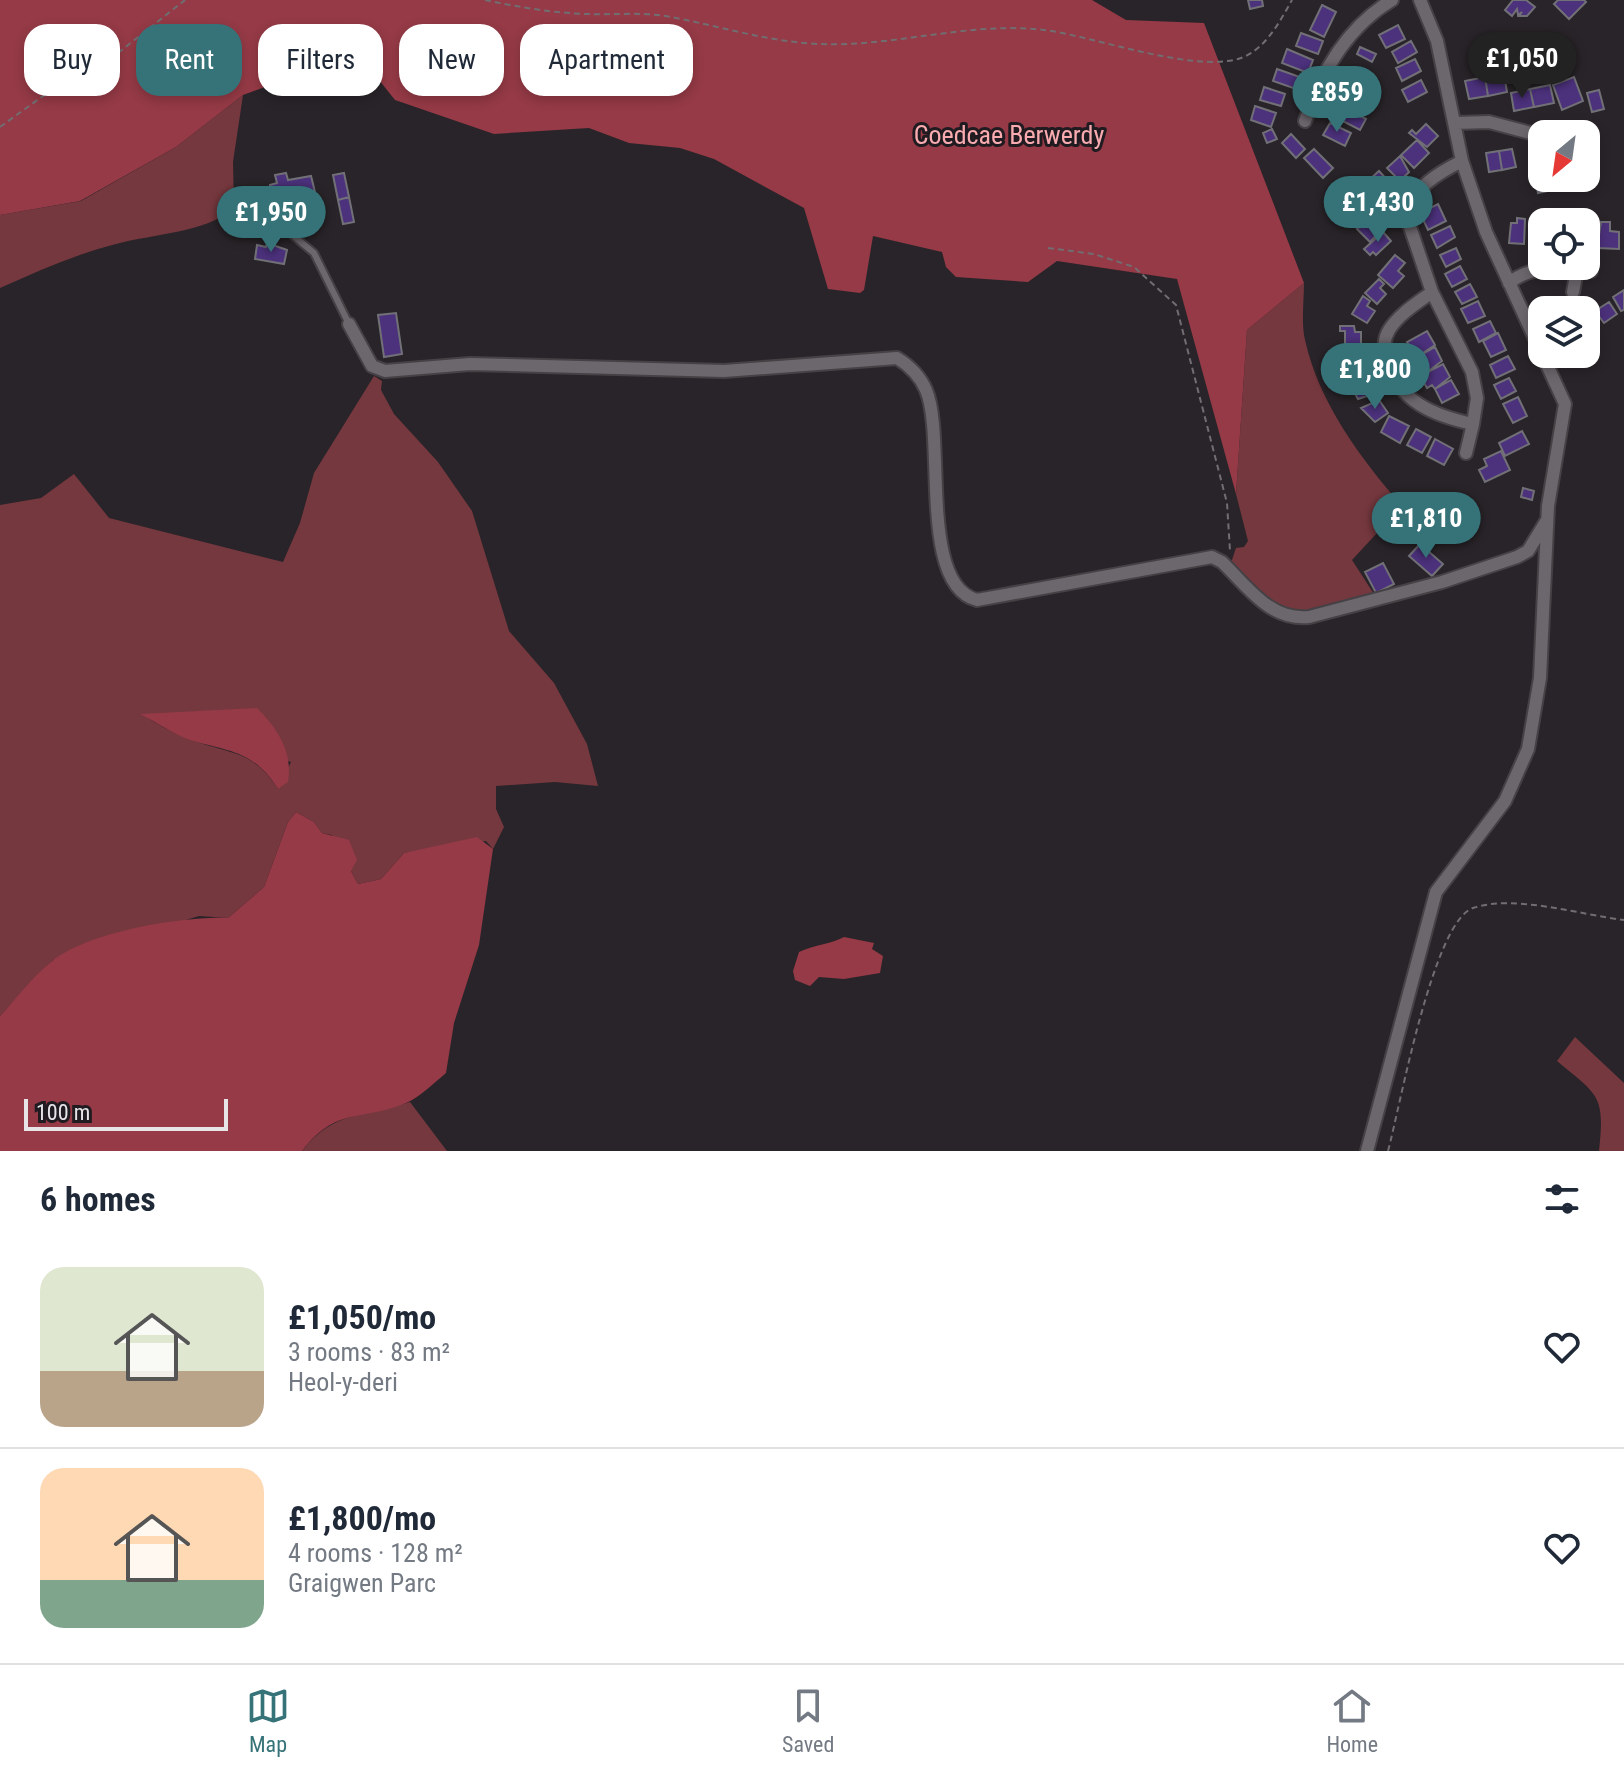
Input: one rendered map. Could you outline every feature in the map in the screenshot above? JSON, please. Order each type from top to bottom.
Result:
[{"type":"street","points":[[1305,121],[1319,83],[1339,48],[1369,15],[1392,0]]},
{"type":"street","points":[[1367,1151],[1436,892],[1505,801],[1528,749],[1540,678],[1547,520],[1565,404],[1486,232],[1462,161],[1437,41],[1420,0]]},
{"type":"street","points":[[1455,123],[1489,122],[1528,132]]},
{"type":"street","points":[[1462,161],[1430,180],[1407,207],[1408,226],[1432,292],[1472,372],[1477,398],[1466,453]]},
{"type":"street","points":[[1386,200],[1407,207]]},
{"type":"street","points":[[1509,283],[1528,272]]},
{"type":"street","points":[[1573,292],[1575,280]]},
{"type":"street","points":[[1432,292],[1389,330],[1384,340],[1389,369],[1406,395],[1424,409],[1473,424]]},
{"type":"street","points":[[349,324],[372,366],[385,371],[470,364],[724,371],[897,358],[918,376],[927,392],[934,428],[942,541],[952,582],[965,597],[977,600],[1212,557],[1222,562],[1262,601],[1292,619],[1442,582],[1528,551],[1536,551],[1545,559]]},
{"type":"street","points":[[1528,551],[1547,520]]},
{"type":"lane","points":[[290,233],[314,253],[349,324]]},
{"type":"path","points":[[0,127],[43,96],[94,72],[185,0]]},
{"type":"path","points":[[485,0],[582,14],[663,15],[752,36],[821,44],[984,29],[1043,29],[1176,58],[1213,60],[1241,58],[1263,43],[1281,22],[1292,0]]},
{"type":"path","points":[[1048,248],[1094,254],[1134,267],[1176,305],[1230,515],[1232,548],[1222,562]]},
{"type":"path","points":[[1388,1151],[1438,961],[1462,915],[1472,909],[1506,905],[1624,920]]},
{"type":"shaded area","points":[[242,96],[233,162],[234,209],[193,228],[86,253],[0,288],[0,215],[81,201],[176,147]]},
{"type":"shaded area","points":[[1304,283],[1304,333],[1320,386],[1343,429],[1402,506],[1352,560],[1374,594],[1325,608],[1295,611],[1268,598],[1231,563],[1236,548],[1244,547],[1248,541],[1236,494],[1247,330]]},
{"type":"shaded area","points":[[374,376],[382,381],[381,390],[394,414],[438,462],[472,511],[509,631],[554,683],[587,744],[598,786],[555,782],[496,786],[496,809],[504,827],[493,849],[486,841],[404,853],[381,879],[358,884],[332,835],[322,833],[314,822],[296,812],[288,822],[264,887],[228,918],[199,916],[53,960],[0,1016],[0,505],[41,498],[74,474],[109,518],[283,562],[300,523],[314,473]],"holes":[[[142,714],[291,762],[278,789],[268,775],[248,759],[181,736]]]},
{"type":"shaded area","points":[[1575,1037],[1624,1083],[1624,1151],[1599,1151],[1601,1118],[1596,1098],[1557,1061]]},
{"type":"shaded area","points":[[410,1102],[447,1151],[302,1151],[338,1121]]},
{"type":"green space","name":"Coedcae Berwerdy","points":[[0,0],[1092,0],[1126,20],[1204,23],[1304,283],[1247,330],[1236,494],[1177,279],[1057,261],[1028,282],[956,277],[946,267],[942,252],[873,236],[864,290],[860,293],[828,289],[804,208],[714,159],[680,148],[629,143],[589,128],[494,134],[395,100],[383,85],[383,24],[258,24],[258,90],[242,96],[242,24],[136,24],[136,96],[242,96],[176,147],[80,201],[0,215]]},
{"type":"green space","points":[[257,708],[271,724],[286,751],[288,782],[278,789],[269,776],[240,754],[190,740],[140,714]]},
{"type":"green space","points":[[296,812],[314,822],[322,833],[349,840],[357,860],[351,871],[358,884],[381,879],[404,853],[477,837],[493,849],[479,945],[454,1023],[446,1073],[406,1103],[338,1121],[315,1137],[302,1151],[0,1151],[0,1016],[51,962],[87,942],[161,923],[228,918],[264,887],[288,822]]},
{"type":"green space","points":[[844,937],[874,943],[872,949],[883,956],[880,973],[844,979],[819,977],[810,986],[795,980],[793,971],[799,952]]},
{"type":"building","points":[[1248,0],[1262,0],[1263,6],[1250,9]]},
{"type":"building","points":[[1513,0],[1526,0],[1535,7],[1527,16],[1519,16],[1522,12],[1518,15],[1517,9],[1512,16],[1505,10]]},
{"type":"building","points":[[1558,0],[1586,2],[1569,19],[1554,4]]},
{"type":"building","points":[[1322,5],[1336,12],[1324,37],[1310,30]]},
{"type":"building","points":[[1398,25],[1405,39],[1386,48],[1379,35]]},
{"type":"building","points":[[1301,33],[1323,41],[1318,54],[1296,46]]},
{"type":"building","points":[[1497,38],[1499,47],[1485,49],[1483,41]]},
{"type":"building","points":[[1411,41],[1417,52],[1398,63],[1392,52]]},
{"type":"building","points":[[1360,47],[1376,54],[1372,62],[1357,54]]},
{"type":"building","points":[[1287,49],[1313,60],[1308,73],[1282,63]]},
{"type":"building","points":[[1415,59],[1421,71],[1402,81],[1396,68]]},
{"type":"building","points":[[1277,69],[1300,77],[1296,89],[1273,81]]},
{"type":"building","points":[[1355,71],[1372,80],[1359,104],[1342,96]]},
{"type":"building","points":[[1504,74],[1507,92],[1488,96],[1485,77]]},
{"type":"building","points":[[1485,77],[1488,96],[1469,99],[1465,81]]},
{"type":"building","points":[[1574,77],[1583,101],[1562,110],[1553,85]]},
{"type":"building","points":[[1421,80],[1427,92],[1408,102],[1402,90]]},
{"type":"building","points":[[1550,85],[1554,103],[1534,107],[1530,89]]},
{"type":"building","points":[[1264,87],[1285,94],[1281,106],[1260,100]]},
{"type":"building","points":[[1530,89],[1534,107],[1514,111],[1511,93]]},
{"type":"building","points":[[1599,90],[1604,109],[1592,112],[1587,93]]},
{"type":"building","points":[[1255,106],[1276,113],[1271,127],[1251,120]]},
{"type":"building","points":[[1345,108],[1366,119],[1360,130],[1339,119]]},
{"type":"building","points":[[1330,123],[1351,133],[1345,146],[1323,135]]},
{"type":"building","points":[[1426,124],[1438,136],[1427,147],[1409,133],[1412,130],[1416,134]]},
{"type":"building","points":[[1272,129],[1277,139],[1267,143],[1263,133]]},
{"type":"building","points":[[1291,134],[1305,149],[1296,158],[1282,143]]},
{"type":"building","points":[[1417,140],[1429,153],[1414,168],[1401,155]]},
{"type":"building","points":[[1314,149],[1333,168],[1323,178],[1304,158]]},
{"type":"building","points":[[1512,149],[1516,167],[1502,170],[1499,151]]},
{"type":"building","points":[[1499,151],[1502,170],[1489,172],[1486,153]]},
{"type":"building","points":[[1400,156],[1409,172],[1400,181],[1387,168]]},
{"type":"building","points":[[1379,171],[1389,182],[1379,191],[1369,180]]},
{"type":"building","points":[[286,173],[288,180],[311,176],[315,192],[273,201],[270,185],[277,183],[275,175]]},
{"type":"building","points":[[344,173],[349,197],[338,200],[333,175]]},
{"type":"building","points":[[1347,193],[1356,202],[1343,214],[1335,204]]},
{"type":"building","points":[[349,197],[354,222],[343,224],[338,200]]},
{"type":"building","points":[[265,200],[266,214],[253,215],[252,201]]},
{"type":"building","points":[[1438,204],[1446,221],[1428,230],[1420,213]]},
{"type":"building","points":[[1358,205],[1367,214],[1357,228],[1346,216]]},
{"type":"building","points":[[1370,218],[1381,230],[1370,242],[1357,229]]},
{"type":"building","points":[[1517,218],[1525,219],[1524,244],[1509,243],[1511,223],[1517,223]]},
{"type":"building","points":[[1601,222],[1610,222],[1610,231],[1619,232],[1619,249],[1600,248]]},
{"type":"building","points":[[1450,226],[1455,237],[1437,248],[1431,235]]},
{"type":"building","points":[[1383,232],[1391,241],[1376,255],[1373,252],[1370,255],[1364,249]]},
{"type":"building","points":[[267,243],[287,250],[284,264],[255,259],[257,245],[266,247]]},
{"type":"building","points":[[1456,248],[1461,259],[1446,267],[1440,255]]},
{"type":"building","points":[[1395,255],[1405,263],[1398,271],[1404,276],[1393,288],[1378,275]]},
{"type":"building","points":[[1460,266],[1467,279],[1452,287],[1445,274]]},
{"type":"building","points":[[1379,279],[1384,284],[1380,288],[1386,294],[1377,304],[1365,293]]},
{"type":"building","points":[[1470,284],[1477,297],[1462,304],[1455,292]]},
{"type":"building","points":[[1624,290],[1624,310],[1621,311],[1613,297]]},
{"type":"building","points":[[1363,296],[1370,301],[1367,306],[1375,311],[1367,323],[1352,314]]},
{"type":"building","points":[[1478,301],[1485,316],[1468,323],[1461,309]]},
{"type":"building","points":[[1609,302],[1617,314],[1604,323],[1600,318],[1600,308]]},
{"type":"building","points":[[396,313],[402,354],[384,357],[378,315]]},
{"type":"building","points":[[1490,321],[1496,333],[1479,342],[1473,329]]},
{"type":"building","points":[[1340,326],[1354,326],[1355,332],[1361,332],[1361,346],[1345,346],[1345,331],[1340,331]]},
{"type":"building","points":[[1427,331],[1435,345],[1417,357],[1407,342]]},
{"type":"building","points":[[1498,333],[1506,350],[1491,357],[1483,341]]},
{"type":"building","points":[[1435,347],[1442,361],[1426,373],[1414,359]]},
{"type":"building","points":[[1362,350],[1364,372],[1347,374],[1346,359],[1340,360],[1340,352]]},
{"type":"building","points":[[1508,356],[1515,369],[1496,378],[1490,365]]},
{"type":"building","points":[[1443,364],[1450,377],[1435,389],[1432,385],[1427,388],[1420,376]]},
{"type":"building","points":[[1509,378],[1516,391],[1501,399],[1494,385]]},
{"type":"building","points":[[1359,379],[1361,382],[1368,379],[1373,394],[1358,399],[1349,383]]},
{"type":"building","points":[[1451,380],[1459,394],[1442,403],[1435,389]]},
{"type":"building","points":[[1518,397],[1527,416],[1513,423],[1503,404]]},
{"type":"building","points":[[1379,400],[1388,413],[1375,422],[1361,408]]},
{"type":"building","points":[[1389,416],[1409,426],[1400,443],[1381,432]]},
{"type":"building","points":[[1416,429],[1431,437],[1422,453],[1407,445]]},
{"type":"building","points":[[1522,431],[1529,444],[1505,456],[1499,443]]},
{"type":"building","points":[[1435,439],[1453,449],[1444,465],[1427,456]]},
{"type":"building","points":[[1501,451],[1510,470],[1485,482],[1479,470],[1487,466],[1484,459]]},
{"type":"building","points":[[1523,488],[1534,491],[1532,500],[1521,497]]},
{"type":"building","points":[[1420,544],[1443,564],[1432,576],[1409,556]]},
{"type":"building","points":[[1383,563],[1394,584],[1376,593],[1365,572]]}]
